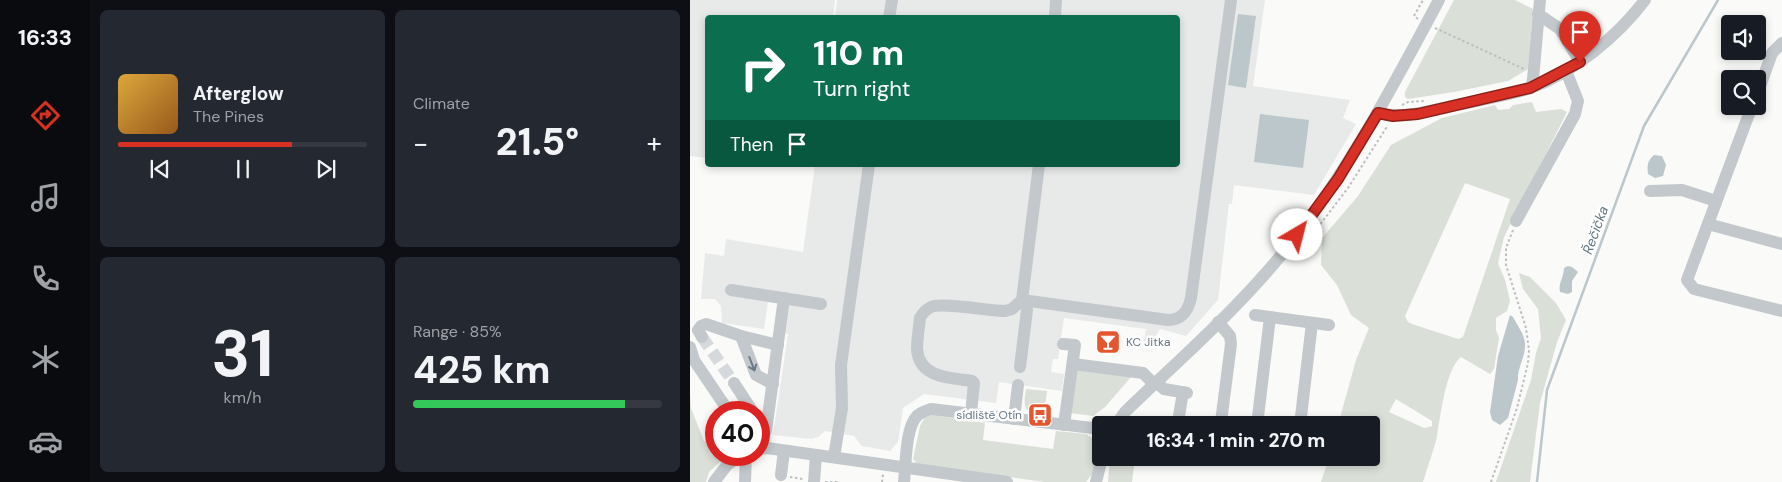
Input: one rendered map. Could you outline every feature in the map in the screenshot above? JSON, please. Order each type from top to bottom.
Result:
[{"type":"street","points":[[890,15],[892,0]]},
{"type":"street","points":[[1055,15],[1056,0]]},
{"type":"street","points":[[972,414],[974,384],[972,381],[928,373],[917,351],[921,315],[932,306],[1005,311],[1024,305],[1168,320],[1179,318],[1186,311],[1191,298],[1231,0]]},
{"type":"street","points":[[1122,416],[1155,383],[1222,326],[1307,222],[1338,179],[1378,113],[1439,0]]},
{"type":"street","points":[[1530,88],[1533,79],[1540,0]]},
{"type":"street","points":[[1378,113],[1393,116],[1418,114],[1530,88],[1566,71],[1580,62],[1636,13],[1645,0]]},
{"type":"street","points":[[1538,14],[1560,29],[1580,62]]},
{"type":"street","points":[[1766,70],[1772,53],[1782,43]]},
{"type":"street","points":[[1516,221],[1575,114],[1578,101],[1566,71]]},
{"type":"street","points":[[1749,115],[1687,280],[1694,289],[1782,312]]},
{"type":"street","points":[[834,457],[842,408],[841,365],[869,167]]},
{"type":"street","points":[[1020,367],[1024,305],[1039,167]]},
{"type":"street","points":[[1650,191],[1682,190],[1716,201]]},
{"type":"street","points":[[1708,224],[1782,244]]},
{"type":"street","points":[[731,290],[821,304]]},
{"type":"street","points":[[770,401],[784,298]]},
{"type":"street","points":[[1255,316],[1329,325]]},
{"type":"street","points":[[1258,416],[1270,317]]},
{"type":"street","points":[[1301,416],[1312,323]]},
{"type":"street","points":[[702,337],[698,330],[706,324],[741,336],[778,345]]},
{"type":"street","points":[[1222,326],[1230,336],[1231,344],[1223,416]]},
{"type":"street","points":[[741,336],[756,375],[772,384]]},
{"type":"street","points":[[1063,344],[1076,345],[1064,425]]},
{"type":"street","points":[[690,347],[694,360],[722,401]]},
{"type":"street","points":[[1073,364],[1144,374],[1164,389],[1185,392],[1179,416]]},
{"type":"street","points":[[734,383],[746,401]]},
{"type":"street","points":[[1014,419],[1018,385]]},
{"type":"street","points":[[904,482],[910,431],[913,421],[923,411],[931,409],[1092,428]]},
{"type":"street","points":[[770,449],[906,468],[970,480],[1007,482]]},
{"type":"street","points":[[781,475],[784,451]]},
{"type":"street","points":[[816,455],[817,482]]},
{"type":"street","points":[[714,482],[726,466]]},
{"type":"street","points":[[745,482],[746,466]]},
{"type":"street","points":[[1096,482],[1100,466]]},
{"type":"path","points":[[1423,0],[1414,16],[1426,24],[1528,71]]},
{"type":"path","points":[[1491,482],[1516,408],[1528,363],[1529,350],[1526,328],[1506,265],[1506,248],[1516,221]]},
{"type":"path","points":[[882,482],[883,472]]},
{"type":"path","points":[[781,475],[817,482],[840,482]]},
{"type":"shaded area","points":[[690,0],[835,0],[833,15],[705,15],[705,158],[690,156]]},
{"type":"shaded area","points":[[837,0],[1265,0],[1253,86],[1350,100],[1343,118],[1356,124],[1314,195],[1234,185],[1232,204],[1229,204],[1218,300],[1186,336],[1160,329],[1152,342],[1144,341],[1146,329],[1064,318],[1058,359],[1053,359],[1051,372],[1064,374],[1062,391],[999,382],[996,403],[924,394],[903,408],[898,442],[890,451],[862,446],[854,436],[825,431],[818,437],[811,439],[773,435],[788,334],[780,332],[783,304],[768,302],[764,329],[722,323],[721,306],[715,299],[701,299],[705,253],[724,256],[726,239],[803,252],[815,167],[1180,167],[1180,15],[835,15]]},
{"type":"shaded area","points":[[1454,0],[1515,0],[1533,9],[1528,69],[1508,81],[1408,99],[1405,97],[1405,92]]},
{"type":"shaded area","points":[[1238,14],[1256,16],[1246,88],[1228,85]]},
{"type":"shaded area","points":[[1532,102],[1536,112],[1561,109],[1567,112],[1504,237],[1498,263],[1505,280],[1510,301],[1507,311],[1496,318],[1496,330],[1499,338],[1494,369],[1490,374],[1461,357],[1455,363],[1447,384],[1436,441],[1423,482],[1321,482],[1326,466],[1380,466],[1380,416],[1340,416],[1356,360],[1369,328],[1351,315],[1337,285],[1321,265],[1322,238],[1358,196],[1391,145],[1442,118],[1495,105],[1498,110],[1509,109],[1513,105]],"holes":[[[1465,183],[1510,199],[1463,337],[1458,339],[1408,322],[1405,316]],[[1396,399],[1432,421],[1432,426],[1424,428],[1389,412]]]},
{"type":"shaded area","points":[[1260,114],[1309,120],[1303,168],[1254,162]]},
{"type":"shaded area","points":[[1654,155],[1662,156],[1666,165],[1663,176],[1655,178],[1648,174],[1649,162]]},
{"type":"shaded area","points":[[1568,266],[1578,272],[1572,281],[1572,292],[1568,294],[1560,292],[1560,283],[1564,268]]},
{"type":"shaded area","points":[[1519,273],[1530,277],[1556,303],[1566,320],[1557,342],[1540,403],[1530,482],[1496,482],[1531,380],[1541,338],[1538,309],[1523,289]]},
{"type":"shaded area","points":[[1510,315],[1522,334],[1525,348],[1508,418],[1500,425],[1492,420],[1490,412],[1498,356]]},
{"type":"shaded area","points":[[1075,370],[1131,377],[1105,407],[1093,416],[1070,413]]},
{"type":"shaded area","points":[[1026,389],[1047,391],[1044,414],[1032,412],[1026,408]]},
{"type":"shaded area","points":[[690,393],[691,408],[705,441],[705,466],[716,466],[709,472],[706,482],[690,482]]},
{"type":"shaded area","points":[[933,415],[985,423],[983,440],[1053,449],[1056,431],[1086,434],[1092,438],[1092,466],[1095,467],[1086,482],[1045,482],[917,464],[913,459],[920,426],[925,417]]},
{"type":"shaded area","points":[[1109,466],[1134,466],[1132,482],[1108,482]]},
{"type":"waterway","name":"Řečička","points":[[1537,482],[1547,390],[1644,126],[1718,0]]},
{"type":"tunnel","points":[[702,337],[734,383]]},
{"type":"place","name":"KC Jitka","points":[[1108,342]]},
{"type":"place","name":"sídliště Otín","points":[[1040,415]]},
{"type":"route","points":[[1297,235],[1338,179],[1378,113],[1393,116],[1418,114],[1530,88],[1566,71],[1580,62]]}]
